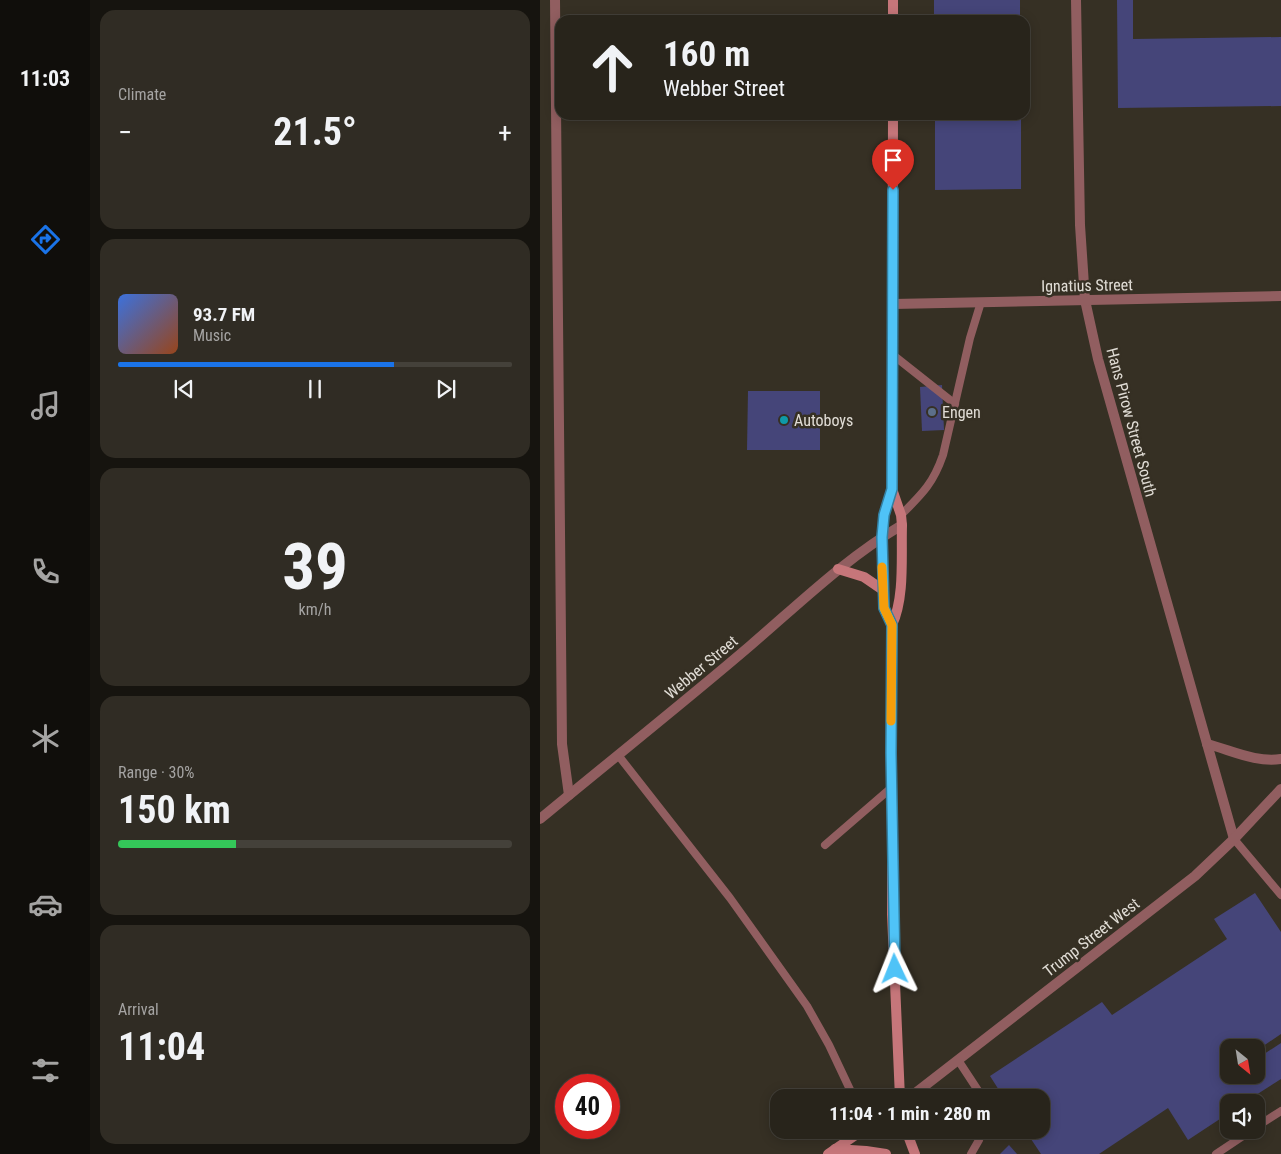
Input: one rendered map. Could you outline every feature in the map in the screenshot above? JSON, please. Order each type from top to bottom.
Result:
[{"type":"street","points":[[555,0],[555,15]]},
{"type":"street","points":[[893,0],[893,15]]},
{"type":"street","name":"Hans Pirow Street South","points":[[1076,0],[1080,226],[1085,300],[1098,359],[1234,839]]},
{"type":"street","points":[[556,120],[562,744],[569,795]]},
{"type":"street","points":[[892,625],[884,608],[882,537],[884,515],[892,489],[893,120]]},
{"type":"street","name":"Ignatius Street","points":[[893,304],[1281,296]]},
{"type":"street","points":[[892,489],[902,520],[900,599],[897,614],[892,625],[892,914],[900,1089]]},
{"type":"street","name":"Webber Street","points":[[540,819],[750,646],[838,569],[902,520]]},
{"type":"street","points":[[838,569],[864,577],[883,590]]},
{"type":"street","points":[[1207,744],[1254,759],[1281,759]]},
{"type":"street","name":"Trump Street West","points":[[921,1089],[1195,876],[1234,839],[1281,789]]},
{"type":"street","points":[[832,1152],[850,1139]]},
{"type":"street","points":[[909,1139],[915,1154]]},
{"type":"street","points":[[832,1152],[866,1151],[886,1154]]},
{"type":"lane","points":[[902,520],[938,471],[970,338],[981,302]]},
{"type":"lane","points":[[893,355],[955,404]]},
{"type":"lane","points":[[618,755],[730,898],[807,1006],[829,1044],[850,1089]]},
{"type":"lane","points":[[825,845],[892,788]]},
{"type":"lane","points":[[1234,839],[1281,895]]},
{"type":"lane","points":[[958,1060],[977,1089]]},
{"type":"lane","points":[[1265,1121],[1281,1111]]},
{"type":"lane","points":[[971,1154],[979,1139]]},
{"type":"lane","points":[[1216,1154],[1238,1139]]},
{"type":"building","points":[[934,0],[1020,0],[1020,15],[934,15]]},
{"type":"building","points":[[1117,0],[1133,0],[1133,39],[1281,37],[1281,106],[1118,108]]},
{"type":"building","points":[[935,120],[1021,120],[1021,189],[935,190]]},
{"type":"building","name":"Engen","points":[[942,385],[944,430],[922,431],[920,387]]},
{"type":"building","name":"Autoboys","points":[[748,391],[820,391],[820,450],[747,450]]},
{"type":"building","points":[[1255,893],[1281,932],[1281,1034],[1265,1045],[1265,1039],[1220,1039],[1220,1084],[1265,1084],[1265,1053],[1281,1043],[1281,1079],[1258,1094],[1220,1094],[1220,1119],[1188,1140],[1168,1108],[1099,1154],[1041,1154],[1031,1139],[1050,1139],[1050,1089],[998,1089],[990,1076],[1102,1002],[1112,1015],[1227,939],[1214,919]]},
{"type":"building","points":[[1009,1145],[1017,1154],[1000,1154]]},
{"type":"slow traffic","points":[[882,567],[884,608],[892,625],[891,721]]},
{"type":"place","name":"Engen","points":[[932,412]]},
{"type":"place","name":"Autoboys","points":[[784,420]]},
{"type":"route","points":[[893,190],[892,489],[884,515],[882,537],[884,608],[892,625],[892,914],[895,969]]}]
